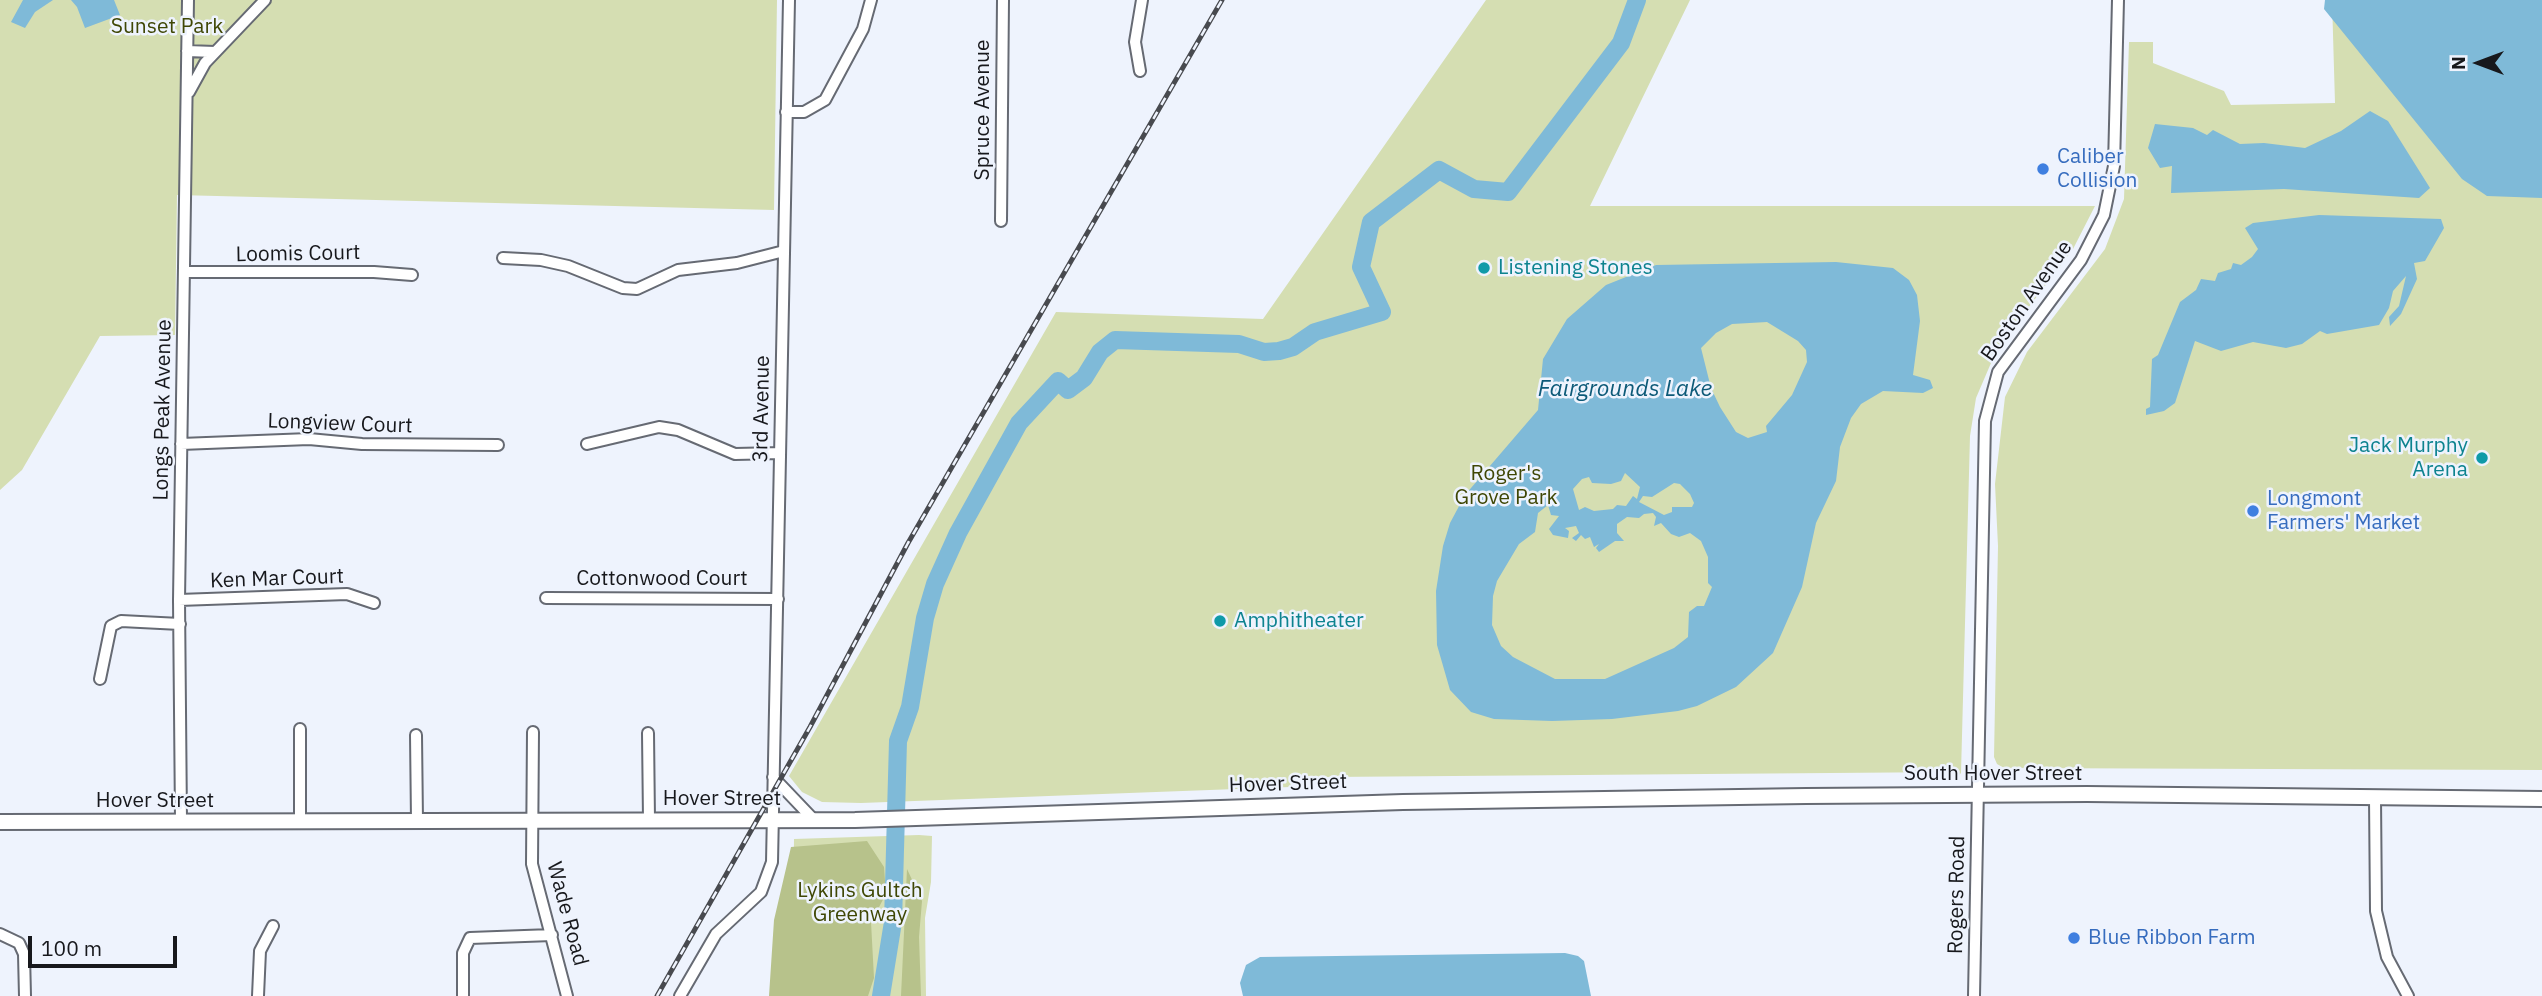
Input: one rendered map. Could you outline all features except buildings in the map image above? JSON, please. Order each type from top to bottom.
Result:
[{"type":"main road","name":"South Hover Street","points":[[1444,801],[1978,794],[2542,799]]},
{"type":"main road","name":"Hover Street","points":[[0,822],[855,820],[1444,801]]},
{"type":"street","name":"Longs Peak Avenue","points":[[181,821],[179,600],[188,0]]},
{"type":"street","points":[[186,98],[199,72],[215,52],[265,0]]},
{"type":"street","name":"3rd Avenue","points":[[680,996],[716,934],[764,886],[772,862],[789,0]]},
{"type":"street","points":[[786,112],[804,112],[825,100],[863,29],[871,0]]},
{"type":"street","name":"Spruce Avenue","points":[[1001,221],[1003,0]]},
{"type":"street","points":[[1140,71],[1135,43],[1136,19],[1142,0]]},
{"type":"street","name":"Boston Avenue","points":[[1978,794],[1985,422],[1988,402],[1998,372],[2081,260],[2104,215],[2114,166],[2118,0]]},
{"type":"street","points":[[187,51],[215,52]]},
{"type":"street","points":[[503,258],[541,260],[568,266],[623,288],[637,289],[678,270],[737,262],[784,251]]},
{"type":"street","name":"Loomis Court","points":[[184,272],[374,272],[412,275]]},
{"type":"street","points":[[587,444],[659,427],[678,430],[735,454],[780,453]]},
{"type":"street","name":"Longview Court","points":[[181,444],[309,439],[386,444],[498,445]]},
{"type":"street","name":"Ken Mar Court","points":[[179,600],[347,594],[374,603]]},
{"type":"street","name":"Cottonwood Court","points":[[546,598],[778,599]]},
{"type":"street","points":[[100,679],[111,626],[121,621],[180,624]]},
{"type":"street","points":[[300,729],[300,821]]},
{"type":"street","name":"Wade Road","points":[[533,732],[532,841],[535,875],[567,996]]},
{"type":"street","points":[[648,733],[649,820]]},
{"type":"street","points":[[416,735],[417,821]]},
{"type":"street","points":[[773,777],[814,820]]},
{"type":"street","name":"Rogers Road","points":[[1974,996],[1978,794]]},
{"type":"street","points":[[2375,798],[2376,911],[2387,957],[2407,996]]},
{"type":"street","points":[[258,996],[260,951],[273,926]]},
{"type":"street","points":[[0,934],[19,943],[24,954],[25,996]]},
{"type":"street","points":[[463,996],[463,953],[470,938],[552,935]]},
{"type":"green space","name":"Sunset Park","points":[[0,0],[777,0],[774,210],[177,195],[175,335],[100,336],[22,470],[0,490]]},
{"type":"green space","name":"Roger's Grove Park","points":[[1486,0],[1690,0],[1590,206],[2095,206],[2073,249],[1997,349],[1976,398],[1970,436],[1961,773],[1958,776],[1956,772],[1328,777],[1300,778],[1290,787],[861,803],[822,802],[802,792],[789,776],[1056,312],[1263,319]]},
{"type":"green space","points":[[2332,0],[2542,0],[2542,770],[2004,768],[1997,764],[1994,757],[1998,546],[1995,484],[2005,397],[2027,352],[2105,249],[2124,199],[2129,42],[2153,42],[2153,63],[2224,91],[2231,105],[2335,103]]},
{"type":"green space","name":"Lykins Gultch Greenway","points":[[932,836],[931,882],[925,918],[926,996],[792,996],[794,839]]},
{"type":"green space","points":[[867,841],[884,867],[886,894],[871,922],[874,978],[868,996],[769,996],[774,920],[791,847]]},
{"type":"green space","points":[[907,869],[922,901],[919,937],[921,996],[901,996]]},
{"type":"water","points":[[23,0],[53,0],[35,12],[25,28],[11,22]]},
{"type":"water","points":[[71,0],[114,0],[120,15],[85,28],[77,7]]},
{"type":"water","points":[[2325,0],[2542,0],[2542,198],[2487,196],[2462,179],[2324,9]]},
{"type":"water","points":[[2370,111],[2388,121],[2430,188],[2419,198],[2284,189],[2171,193],[2172,166],[2160,168],[2148,148],[2155,124],[2193,128],[2207,135],[2213,130],[2240,144],[2264,143],[2305,148],[2341,131]]},
{"type":"water","points":[[2319,215],[2441,219],[2444,228],[2425,261],[2414,263],[2417,279],[2401,314],[2390,326],[2389,317],[2399,306],[2406,276],[2393,291],[2389,308],[2379,325],[2327,334],[2320,331],[2302,344],[2286,348],[2253,342],[2221,351],[2195,341],[2175,403],[2164,411],[2146,415],[2146,409],[2150,407],[2152,359],[2158,355],[2180,302],[2196,290],[2201,279],[2215,281],[2218,273],[2231,269],[2233,263],[2241,265],[2252,257],[2258,249],[2245,228],[2253,223]]},
{"type":"water","name":"Fairgrounds Lake","points":[[1836,262],[1893,268],[1909,280],[1917,295],[1920,321],[1913,375],[1930,380],[1933,388],[1923,393],[1883,391],[1861,404],[1851,418],[1840,447],[1836,481],[1816,523],[1802,587],[1773,653],[1736,687],[1697,706],[1678,711],[1612,719],[1494,719],[1471,712],[1450,690],[1437,645],[1436,591],[1443,546],[1450,523],[1465,495],[1538,410],[1543,359],[1567,319],[1606,285],[1656,265]],"holes":[[[1767,322],[1798,341],[1806,350],[1807,362],[1792,395],[1766,426],[1767,432],[1748,438],[1736,432],[1720,407],[1711,388],[1701,348],[1716,333],[1732,324]],[[1625,473],[1640,487],[1637,499],[1633,496],[1626,506],[1617,505],[1613,509],[1594,511],[1585,507],[1579,510],[1573,489],[1582,479],[1589,477],[1592,483],[1611,484],[1621,481]],[[1674,483],[1680,484],[1690,494],[1694,503],[1692,507],[1672,507],[1672,512],[1664,515],[1639,502],[1643,496],[1652,497]],[[1548,505],[1551,515],[1559,516],[1549,529],[1553,535],[1568,538],[1569,531],[1565,528],[1576,526],[1579,533],[1572,538],[1576,541],[1581,535],[1585,539],[1590,537],[1594,547],[1599,544],[1596,548],[1599,552],[1615,541],[1624,541],[1617,533],[1617,524],[1627,517],[1639,518],[1653,513],[1656,517],[1654,526],[1661,523],[1671,534],[1679,537],[1690,533],[1701,541],[1708,557],[1708,583],[1712,587],[1704,606],[1697,606],[1689,612],[1688,637],[1674,648],[1605,679],[1555,679],[1513,657],[1501,646],[1492,625],[1493,596],[1497,581],[1519,544],[1535,532],[1538,513]]]},
{"type":"water","points":[[1565,953],[1578,956],[1584,961],[1591,996],[1243,996],[1240,983],[1246,965],[1260,957]]},
{"type":"waterway","points":[[881,996],[893,922],[898,741],[910,707],[925,618],[935,584],[958,533],[1019,423],[1058,381],[1068,390],[1084,378],[1100,352],[1115,340],[1239,344],[1264,352],[1279,351],[1293,347],[1315,332],[1382,312],[1361,267],[1371,222],[1439,170],[1474,189],[1508,192],[1621,43],[1637,0]]},
{"type":"railway","points":[[657,996],[810,727],[908,543],[1222,0]]},
{"type":"place","name":"Caliber Collision","points":[[2043,169]]},
{"type":"place","name":"Listening Stones","points":[[1484,268]]},
{"type":"place","name":"Jack Murphy Arena","points":[[2482,458]]},
{"type":"place","name":"Longmont Farmers' Market","points":[[2253,511]]},
{"type":"place","name":"Amphitheater","points":[[1220,621]]},
{"type":"place","name":"Blue Ribbon Farm","points":[[2074,938]]}]
